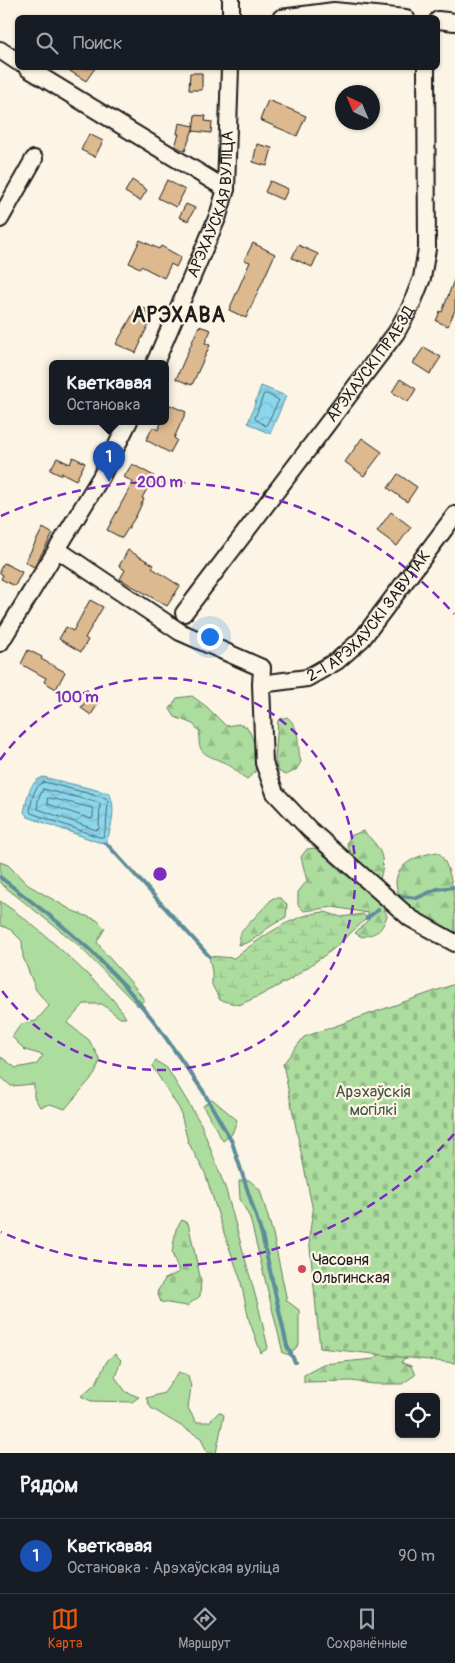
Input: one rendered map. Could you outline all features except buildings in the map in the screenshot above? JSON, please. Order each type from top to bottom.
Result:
[{"type":"street","points":[[231,0],[231,15]]},
{"type":"street","points":[[304,15],[334,11],[375,15]]},
{"type":"street","points":[[440,20],[455,22]]},
{"type":"street","points":[[0,50],[15,60]]},
{"type":"street","points":[[30,70],[226,189]]},
{"type":"street","name":"АРЭХАЎСКАЯ ВУЛІЦА","points":[[156,360],[218,216],[226,189],[230,70]]},
{"type":"street","name":"АРЭХАЎСКІ ПРАЕЗД","points":[[184,613],[396,333],[411,306],[422,278],[427,249],[426,70]]},
{"type":"street","points":[[0,220],[34,160]]},
{"type":"street","points":[[0,643],[101,477],[127,425]]},
{"type":"street","name":"2-І АРЭХАЎСКІ ЗАВУЛАК","points":[[261,684],[307,678],[343,656],[362,639],[455,515]]},
{"type":"street","points":[[58,550],[180,632],[262,668],[264,763],[274,793],[309,829],[410,918],[455,943]]},
{"type":"green space","points":[[192,696],[207,707],[226,726],[239,724],[247,727],[256,749],[256,760],[255,772],[247,779],[230,766],[205,754],[200,746],[200,732],[193,724],[175,717],[170,709],[177,698]]},
{"type":"green space","points":[[287,717],[297,732],[301,762],[296,770],[286,775],[278,771],[275,760],[278,720]]},
{"type":"green space","points":[[363,831],[377,847],[382,858],[383,864],[380,879],[374,881],[356,865],[347,844],[350,836]]},
{"type":"green space","points":[[315,848],[342,872],[368,891],[384,909],[387,916],[378,931],[362,937],[355,933],[370,918],[368,913],[333,907],[304,911],[298,905],[298,892],[307,881],[301,857],[307,849]]},
{"type":"green space","points":[[438,852],[444,859],[451,879],[455,936],[444,926],[432,923],[404,909],[397,888],[397,875],[406,864],[418,857]]},
{"type":"green space","points":[[0,862],[8,865],[28,885],[73,911],[97,920],[105,928],[97,942],[144,1000],[138,1006],[76,943],[0,883]]},
{"type":"green space","points":[[273,898],[280,898],[287,904],[286,917],[252,940],[238,945],[241,932]]},
{"type":"green space","points":[[0,901],[36,928],[69,957],[110,996],[126,1018],[120,1018],[102,1004],[84,1004],[67,1023],[89,1040],[100,1060],[95,1074],[65,1109],[50,1104],[40,1107],[34,1097],[34,1084],[11,1086],[0,1076],[1,1057],[16,1068],[37,1064],[43,1055],[25,1050],[12,1037],[21,1024],[36,1021],[49,1006],[36,990],[23,957],[22,941],[11,930],[0,925]]},
{"type":"green space","points":[[325,912],[341,917],[363,914],[367,918],[332,950],[291,979],[239,1005],[220,1000],[212,985],[209,956],[234,958],[288,922],[300,917]]},
{"type":"green space","name":"Арэхаўскія могілкі","points":[[455,984],[455,1363],[320,1348],[309,1237],[313,1211],[283,1064],[304,1037]]},
{"type":"green space","points":[[156,1061],[167,1068],[201,1124],[226,1190],[268,1348],[261,1353],[249,1320],[240,1278],[205,1173],[188,1142],[180,1110],[152,1066]]},
{"type":"green space","points":[[212,1099],[237,1120],[232,1134],[223,1141],[203,1106]]},
{"type":"green space","points":[[249,1180],[260,1190],[273,1234],[287,1301],[299,1310],[299,1344],[290,1355],[283,1353],[250,1218],[240,1199],[239,1181]]},
{"type":"green space","points":[[182,1220],[188,1223],[201,1281],[200,1296],[187,1306],[161,1302],[157,1292],[165,1279],[179,1272],[172,1253],[176,1229]]},
{"type":"green space","points":[[390,1347],[414,1356],[403,1359],[402,1363],[411,1366],[415,1375],[402,1384],[374,1384],[351,1381],[304,1382],[304,1374],[323,1364],[374,1359]]},
{"type":"green space","points":[[115,1354],[121,1360],[115,1377],[126,1392],[139,1397],[132,1402],[91,1401],[81,1396],[96,1383],[107,1361]]},
{"type":"green space","points":[[179,1372],[188,1375],[191,1387],[188,1408],[196,1422],[209,1422],[219,1412],[224,1415],[216,1453],[207,1453],[201,1438],[151,1408],[146,1398],[164,1393]]},
{"type":"water","points":[[261,386],[286,396],[270,434],[248,423]]},
{"type":"water","points":[[43,777],[109,793],[113,811],[106,843],[98,842],[28,817],[24,812],[29,791],[34,783]]},
{"type":"waterway","points":[[106,843],[209,956]]},
{"type":"waterway","points":[[0,877],[90,950],[125,986],[154,1021],[203,1091],[232,1142],[262,1235],[287,1346],[295,1362]]},
{"type":"waterway","points":[[393,899],[399,896],[417,898],[437,889],[455,887]]},
{"type":"waterway","points":[[367,918],[378,910]]},
{"type":"place","name":"Кветкавая","points":[[109,482]]},
{"type":"place","name":"Часовня Ольгинская","points":[[302,1269]]},
{"type":"district","name":"АРЭХАВА","points":[[179,315]]}]
